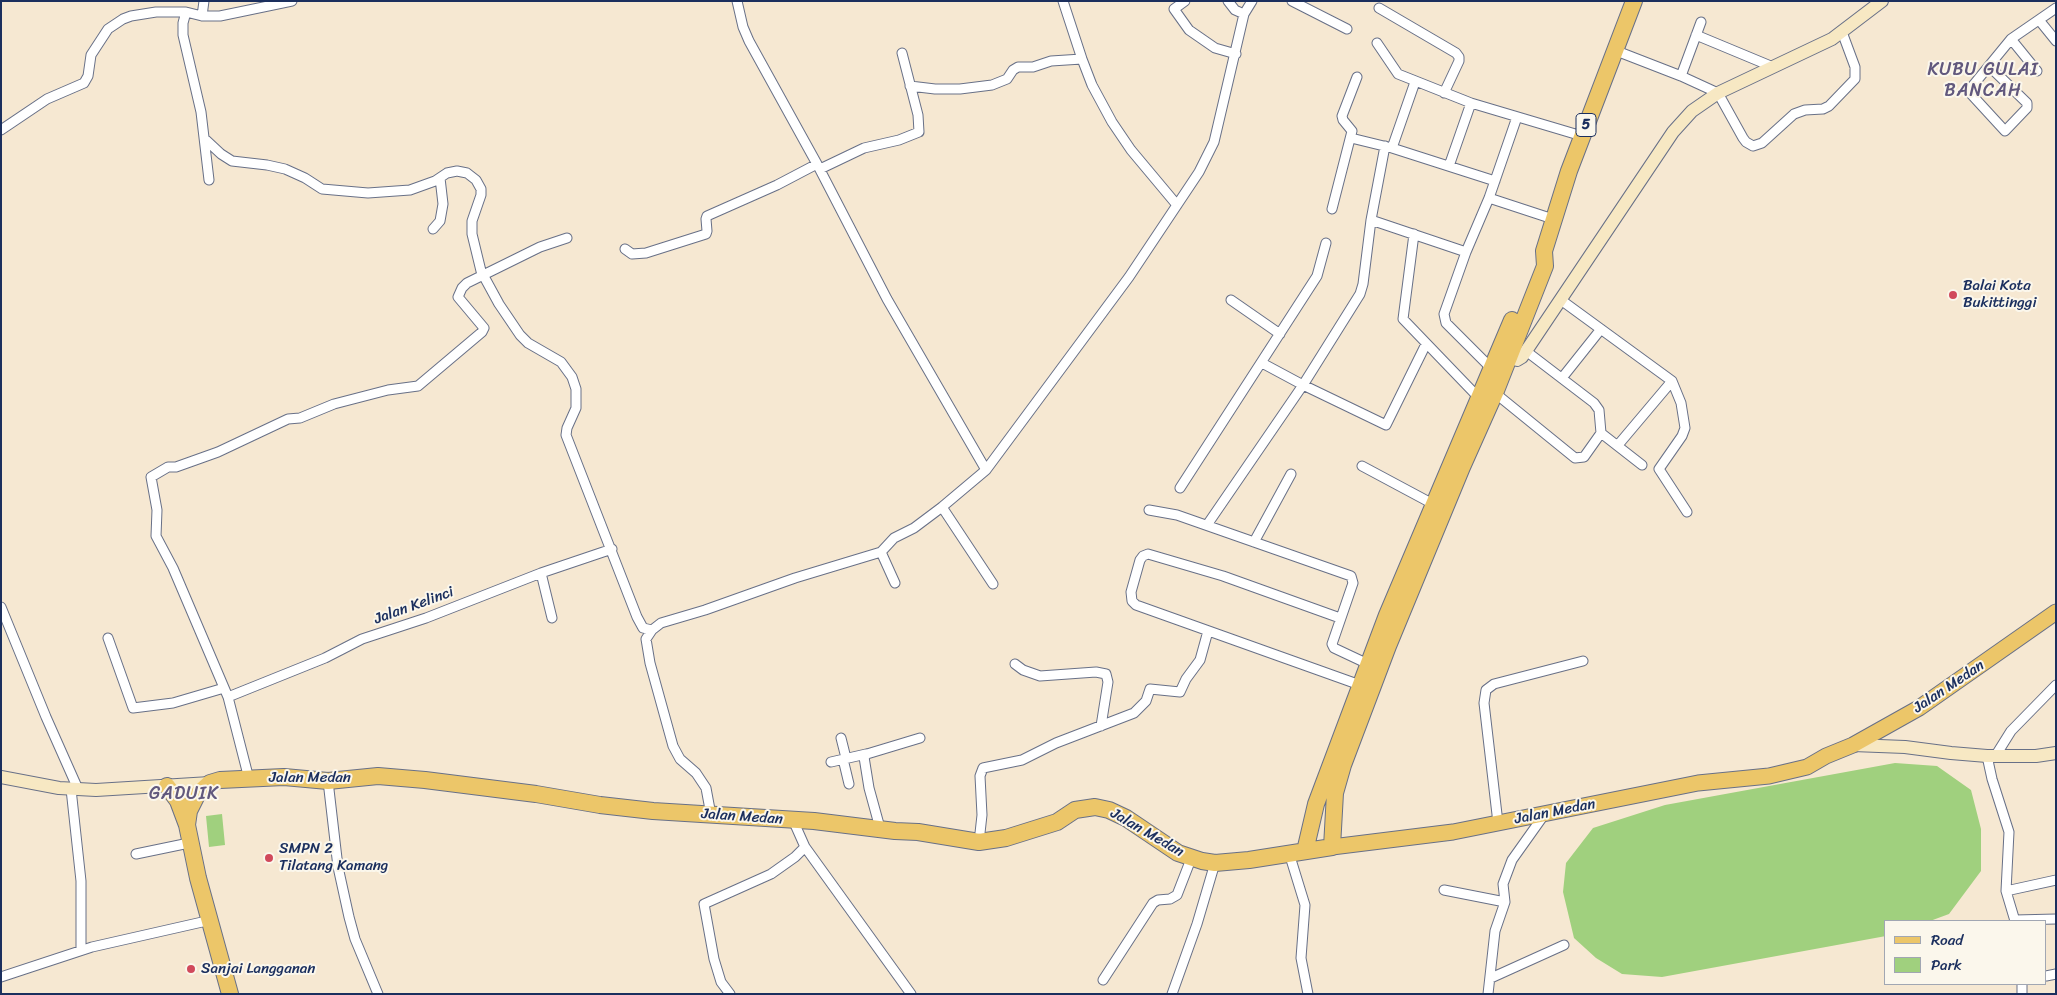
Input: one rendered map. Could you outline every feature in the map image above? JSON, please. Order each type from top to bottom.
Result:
[{"type":"highway","name":"5","points":[[1504,355],[1532,269],[1544,251],[1582,136],[1634,1]]},
{"type":"highway","points":[[1487,395],[1492,370],[1504,355]]},
{"type":"highway","points":[[1332,847],[1334,804],[1341,772],[1467,442],[1504,355]]},
{"type":"highway","points":[[1297,852],[1310,825],[1368,664],[1433,504],[1467,442]]},
{"type":"highway","name":"Jalan Medan","points":[[210,783],[220,780],[249,778],[284,777],[328,781],[378,776],[536,794],[600,805],[880,828],[979,842],[1006,838],[1057,822],[1076,810],[1095,806],[1126,818],[1191,859],[1215,863],[1249,860],[1332,847]]},
{"type":"highway","points":[[187,826],[192,803],[197,795],[210,783]]},
{"type":"highway","points":[[167,786],[178,801],[187,826],[189,843],[230,994]]},
{"type":"main road","name":"Jalan Medan","points":[[1332,847],[1425,836],[1544,815],[1698,783],[1769,776],[1807,767],[1826,756],[1853,745],[1919,708],[2056,612]]},
{"type":"street","points":[[202,16],[204,1]]},
{"type":"street","points":[[1,130],[47,99],[84,83],[88,76],[91,55],[108,29],[115,23],[131,16],[143,14],[186,12],[202,16],[220,16],[292,1]]},
{"type":"street","points":[[737,1],[743,27],[749,42],[818,167],[887,299],[986,470]]},
{"type":"street","points":[[1063,1],[1092,86],[1120,136],[1177,205]]},
{"type":"street","points":[[1185,1],[1174,10],[1189,30],[1215,48],[1236,54]]},
{"type":"street","points":[[1228,1],[1235,10],[1244,14]]},
{"type":"street","points":[[712,815],[706,788],[696,773],[680,760],[673,746],[650,663],[646,639],[652,630],[662,623],[795,578],[881,552],[894,538],[914,528],[986,470],[1129,278],[1199,172],[1214,142],[1244,14],[1252,1]]},
{"type":"street","points":[[1292,1],[1347,29]]},
{"type":"street","points":[[1504,355],[1520,360],[1677,127],[1692,111],[1718,93],[1824,43],[1842,32],[1882,1]]},
{"type":"street","points":[[1379,8],[1456,53],[1459,61],[1444,93]]},
{"type":"street","points":[[1989,66],[2027,103],[2027,108],[2005,131],[1970,92],[1971,87],[2011,39],[2056,8]]},
{"type":"street","points":[[186,12],[183,23],[183,35],[202,112],[209,180]]},
{"type":"street","points":[[2039,20],[2056,41]]},
{"type":"street","points":[[1681,76],[1701,22]]},
{"type":"street","points":[[1614,50],[1681,76],[1718,93],[1746,142],[1753,146],[1762,143],[1794,114],[1805,110],[1823,109],[1829,106],[1855,79],[1855,67],[1842,32]]},
{"type":"street","points":[[1696,35],[1773,67]]},
{"type":"street","points":[[2011,39],[2037,71]]},
{"type":"street","points":[[1377,43],[1396,73],[1415,82],[1470,103],[1582,136]]},
{"type":"street","points":[[625,249],[632,254],[646,253],[704,234],[708,231],[707,216],[864,148],[899,140],[919,132],[918,115],[902,53]]},
{"type":"street","points":[[910,86],[946,89],[992,84],[1007,79],[1013,70],[1018,67],[1033,67],[1057,60],[1082,59]]},
{"type":"street","points":[[1332,209],[1352,129],[1342,117],[1356,77]]},
{"type":"street","points":[[1207,526],[1303,385],[1361,291],[1371,220],[1388,147],[1415,82]]},
{"type":"street","points":[[1449,166],[1470,103]]},
{"type":"street","points":[[1492,370],[1444,319],[1444,314],[1466,252],[1489,198],[1517,117]]},
{"type":"street","points":[[1351,138],[1388,147],[1495,181]]},
{"type":"street","points":[[206,140],[226,159],[285,169],[305,178],[322,190],[368,193],[399,192],[424,186],[453,172],[462,172],[472,176],[479,186],[481,195],[472,221],[472,234],[477,260],[483,276],[510,322],[520,335],[528,343],[561,362],[572,377],[576,389],[576,408],[566,435],[637,616],[644,628],[652,630]]},
{"type":"street","points":[[433,229],[440,221],[443,204],[440,178]]},
{"type":"street","points":[[1489,198],[1553,219]]},
{"type":"street","points":[[1371,220],[1466,252]]},
{"type":"street","points":[[1414,234],[1403,319],[1426,344],[1487,395],[1575,458],[1584,457],[1601,433],[1600,413],[1596,405],[1526,351]]},
{"type":"street","points":[[249,778],[228,697],[177,576],[156,536],[157,510],[151,477],[168,467],[176,467],[218,452],[288,419],[300,418],[334,404],[388,390],[418,386],[482,332],[484,328],[458,297],[458,292],[467,283],[540,247],[567,238]]},
{"type":"street","points":[[1180,488],[1317,276],[1326,243]]},
{"type":"street","points":[[1231,300],[1280,334]]},
{"type":"street","points":[[1560,300],[1672,381],[1681,403],[1685,428],[1682,436],[1659,469],[1687,512]]},
{"type":"street","points":[[1562,378],[1602,329]]},
{"type":"street","points":[[1262,362],[1303,385],[1386,425],[1426,344]]},
{"type":"street","points":[[1618,445],[1672,381]]},
{"type":"street","points":[[1601,433],[1642,465]]},
{"type":"street","points":[[1362,466],[1433,504]]},
{"type":"street","points":[[1254,542],[1291,474]]},
{"type":"street","points":[[942,507],[993,584]]},
{"type":"street","points":[[1149,510],[1172,514],[1351,576],[1353,583],[1332,643],[1333,647],[1368,664]]},
{"type":"street","name":"Jalan Kelinci","points":[[228,697],[325,658],[362,639],[426,618],[541,573],[612,549]]},
{"type":"street","points":[[881,552],[895,583]]},
{"type":"street","points":[[1340,618],[1223,576],[1151,554],[1143,556],[1138,565],[1131,592],[1133,603],[1360,686]]},
{"type":"street","points":[[541,573],[552,618]]},
{"type":"street","points":[[1,607],[75,789],[81,881],[82,950]]},
{"type":"street","points":[[979,842],[982,815],[980,776],[983,768],[1022,760],[1056,743],[1136,712],[1146,701],[1150,689],[1180,692],[1186,679],[1200,660],[1208,631]]},
{"type":"street","points":[[108,638],[134,708],[173,703],[224,688]]},
{"type":"street","points":[[1498,823],[1484,703],[1486,690],[1494,684],[1583,661]]},
{"type":"street","points":[[1014,664],[1030,674],[1040,676],[1096,672],[1106,674],[1108,682],[1101,726]]},
{"type":"street","points":[[2056,685],[2011,731],[1992,755],[1992,779],[2009,832],[2006,891],[2015,920],[2056,919]]},
{"type":"street","points":[[841,738],[849,784]]},
{"type":"street","points":[[831,762],[920,738]]},
{"type":"street","points":[[1853,745],[1905,747],[1950,754],[2036,756],[2056,753]]},
{"type":"street","points":[[866,754],[864,758],[869,788],[880,828]]},
{"type":"street","points":[[1,777],[75,789],[112,790],[210,783]]},
{"type":"street","points":[[328,781],[338,867],[349,917],[378,994]]},
{"type":"street","points":[[1488,994],[1496,931],[1505,902],[1503,884],[1506,874],[1512,860],[1544,815]]},
{"type":"street","points":[[793,820],[805,847],[911,994]]},
{"type":"street","points":[[136,854],[189,843]]},
{"type":"street","points":[[730,994],[721,982],[714,959],[704,904],[771,874],[795,857],[805,847]]},
{"type":"street","points":[[1297,852],[1305,905],[1302,958],[1309,993]]},
{"type":"street","points":[[1102,980],[1153,903],[1158,900],[1170,899],[1177,895],[1191,859]]},
{"type":"street","points":[[1172,994],[1197,924],[1215,863]]},
{"type":"street","points":[[2006,891],[2056,880]]},
{"type":"street","points":[[1444,890],[1505,902]]},
{"type":"street","points":[[1,977],[82,950],[211,920]]},
{"type":"street","points":[[1491,978],[1564,945]]},
{"type":"green space","points":[[1895,763],[1937,766],[1971,790],[1981,829],[1981,871],[1949,914],[1933,920],[1884,920],[1884,936],[1662,977],[1622,974],[1596,958],[1574,938],[1563,892],[1566,863],[1593,828],[1665,805]]},
{"type":"green space","points":[[222,814],[225,845],[209,847],[206,816]]},
{"type":"place","name":"Balai Kota Bukittinggi","points":[[1953,295]]},
{"type":"place","name":"SMPN 2 Tilatang Kamang","points":[[269,858]]},
{"type":"place","name":"Sanjai Langganan","points":[[191,969]]},
{"type":"district","name":"KUBU GULAI BANCAH","points":[[1983,80]]},
{"type":"district","name":"GADUIK","points":[[184,794]]}]
